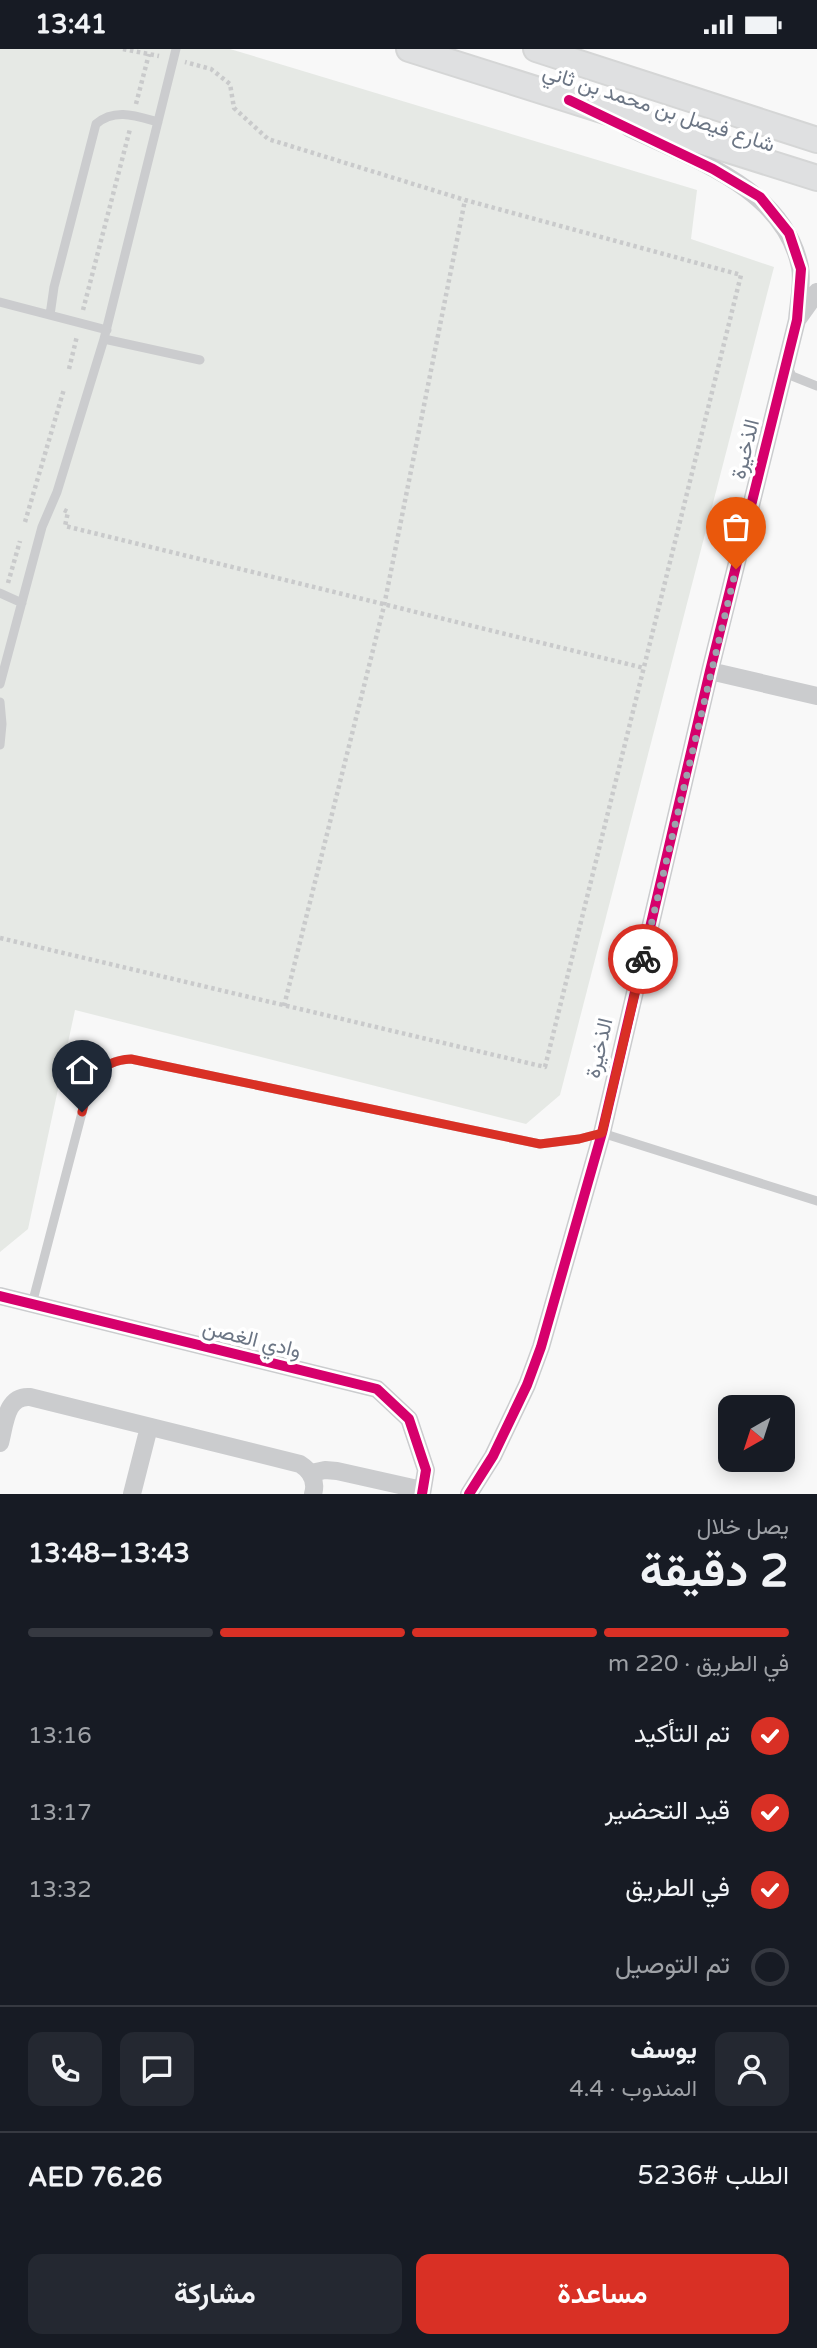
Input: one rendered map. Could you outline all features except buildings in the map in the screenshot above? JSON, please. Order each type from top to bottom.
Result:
[{"type":"street","name":"شارع فيصل بن محمد بن ثاني","points":[[409,49],[817,178]]},
{"type":"street","name":"شارع فيصل بن محمد بن ثاني","points":[[536,49],[817,140]]},
{"type":"street","name":"الذخيرة","points":[[469,1494],[493,1456],[527,1385],[541,1347],[602,1133],[710,671],[797,320],[801,269],[789,233],[760,197],[713,169],[569,100]]},
{"type":"street","name":"الذخيرة","points":[[797,320],[817,292]]},
{"type":"street","points":[[710,671],[817,696]]},
{"type":"street","name":"وادي الغصن","points":[[0,1296],[377,1389],[409,1419],[426,1470],[422,1492]]},
{"type":"street","points":[[0,1443],[10,1406],[24,1397],[293,1462],[311,1473],[314,1480],[313,1494]]},
{"type":"street","points":[[132,1494],[149,1427]]},
{"type":"street","points":[[311,1473],[337,1471],[422,1492]]},
{"type":"lane","points":[[0,684],[42,527],[57,492],[106,335],[176,53]]},
{"type":"lane","points":[[50,315],[54,287],[96,124],[104,118],[122,114],[158,122]]},
{"type":"lane","points":[[0,302],[80,323],[106,335],[200,360]]},
{"type":"lane","points":[[786,365],[792,376],[817,386]]},
{"type":"lane","points":[[2,594],[22,603]]},
{"type":"lane","points":[[0,702],[0,745]]},
{"type":"lane","points":[[32,1304],[89,1086],[105,1065],[118,1060],[131,1059],[540,1144],[602,1133],[817,1201]]},
{"type":"path","points":[[0,938],[545,1067],[741,275],[466,200],[268,139],[234,108],[230,84],[211,69],[176,53],[149,54],[122,49]]},
{"type":"path","points":[[69,369],[149,54]]},
{"type":"path","points":[[284,1006],[384,606],[466,200]]},
{"type":"path","points":[[2,594],[64,389]]},
{"type":"path","points":[[50,506],[68,512],[65,526],[644,668]]},
{"type":"shaded area","points":[[0,49],[230,49],[697,190],[691,239],[774,267],[560,1095],[526,1124],[75,1010],[28,1229],[0,1252]]},
{"type":"cycle path","points":[[469,1494],[493,1456],[527,1385],[541,1347],[602,1133],[710,671],[797,320],[801,269],[789,233],[760,197],[713,169],[569,100]]},
{"type":"cycle path","points":[[0,1296],[377,1389],[409,1419],[426,1470],[422,1494]]},
{"type":"way so far","points":[[643,959],[736,569]]},
{"type":"route","points":[[82,1112],[89,1086],[105,1065],[131,1059],[540,1144],[602,1133],[643,959]]}]
